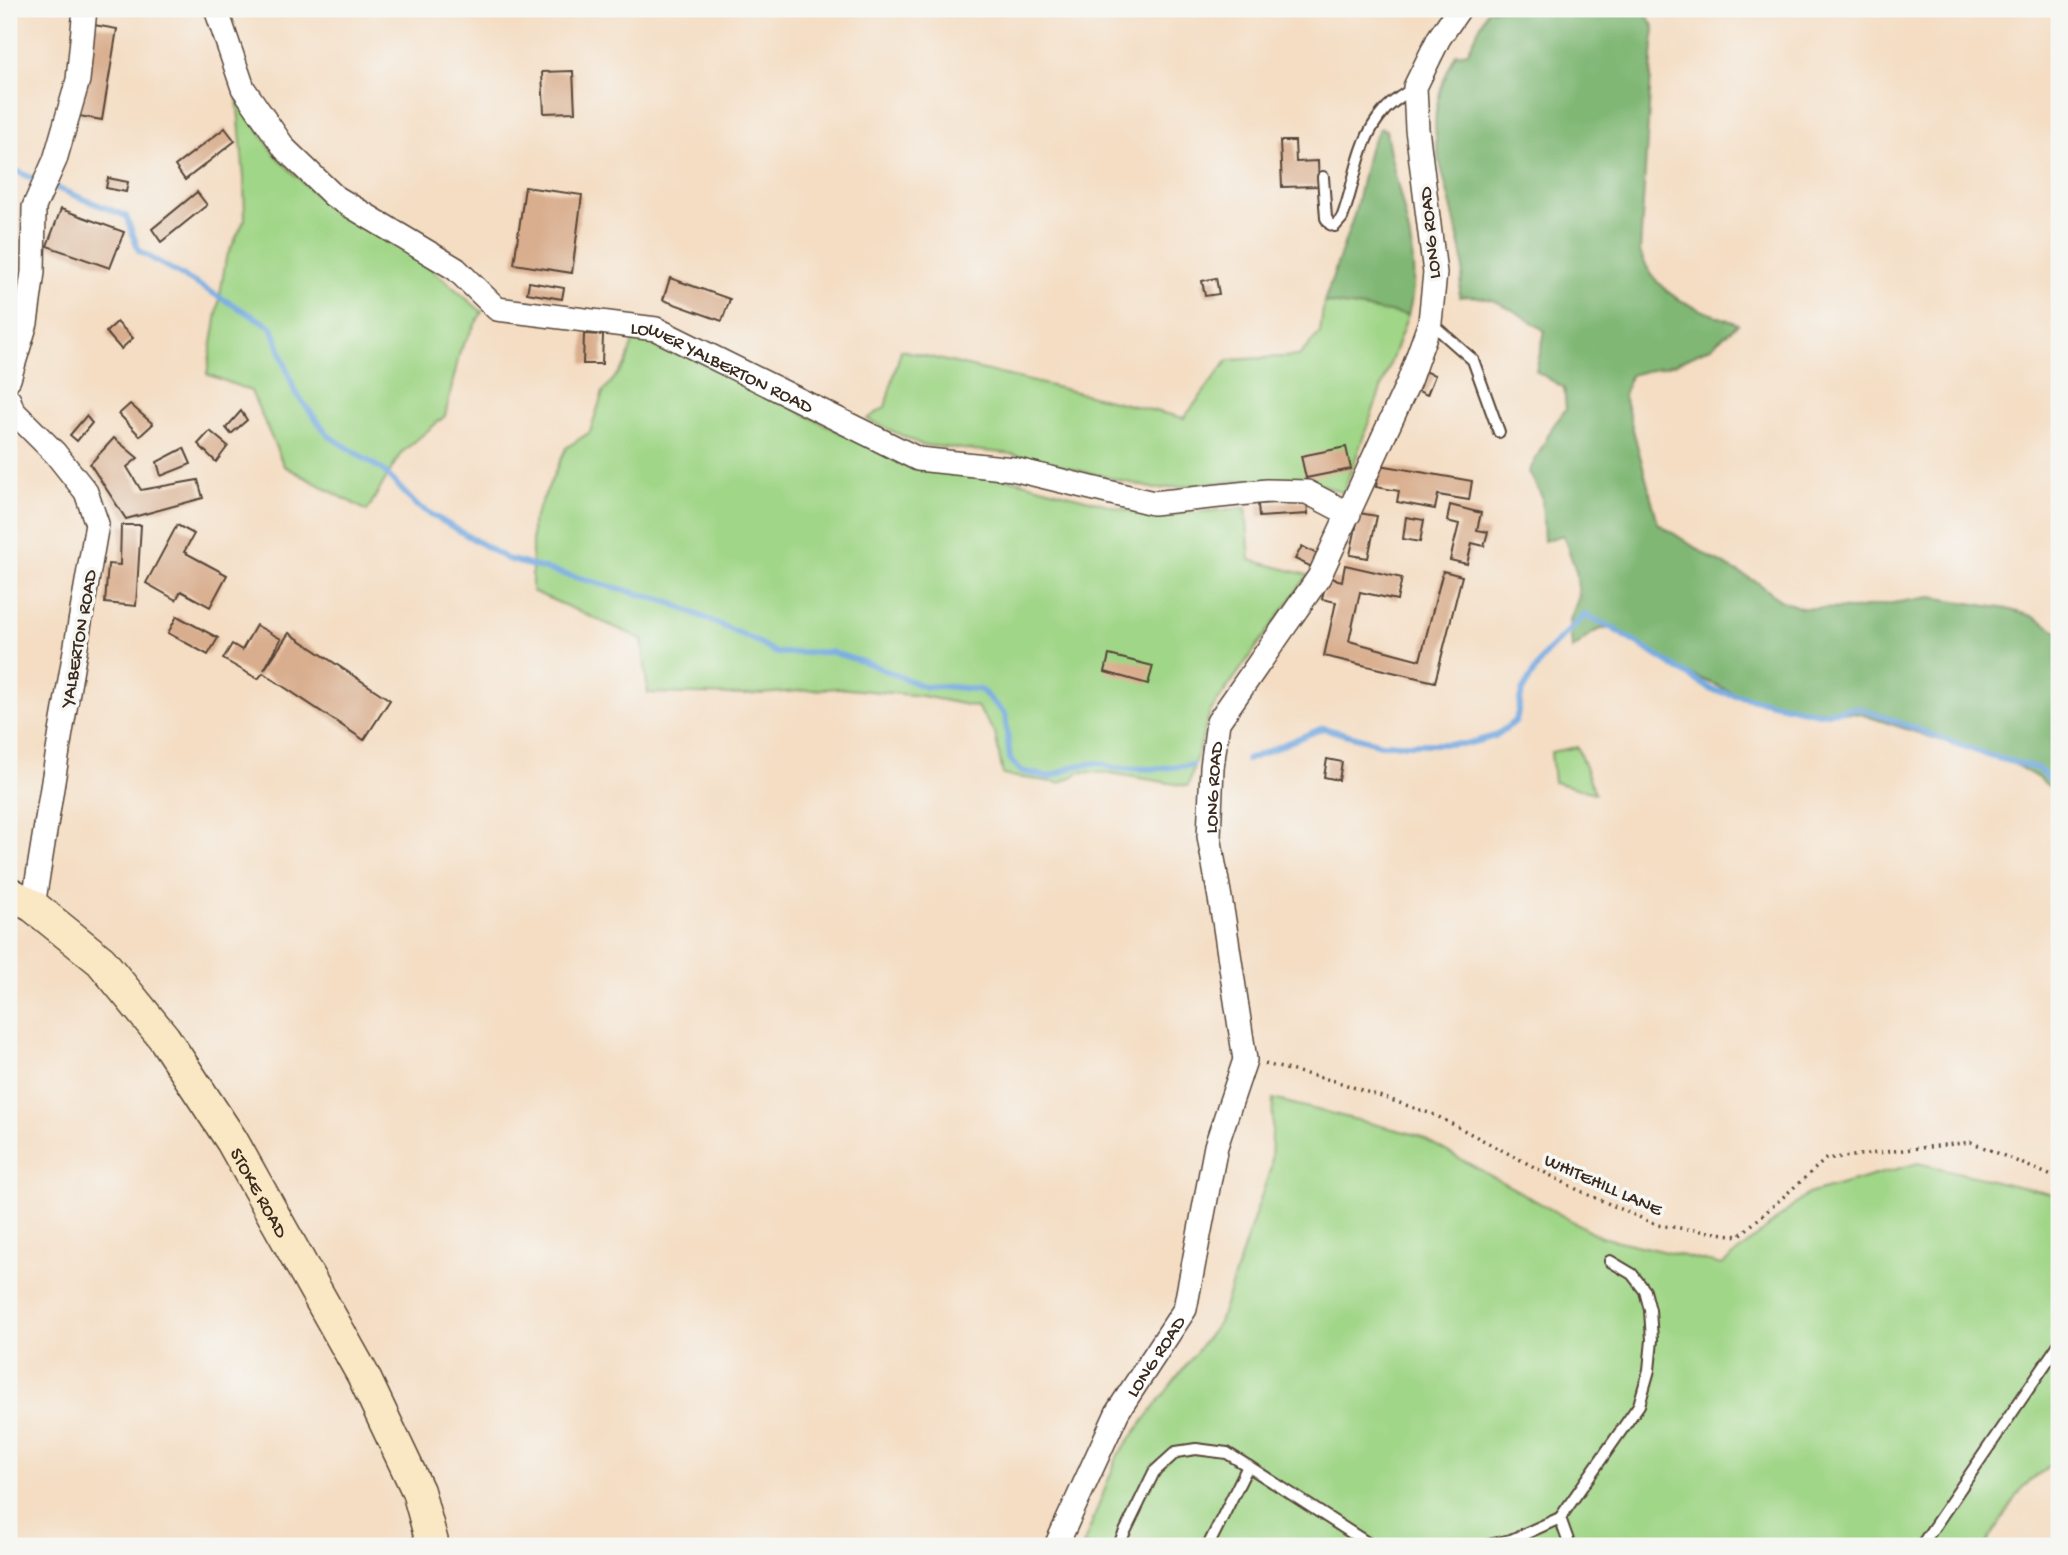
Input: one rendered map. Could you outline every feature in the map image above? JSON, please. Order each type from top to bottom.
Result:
[{"type":"street","points":[[9,379],[26,323],[33,272],[34,207],[55,160],[78,80],[85,9]]},
{"type":"street","name":"LOWER YALBERTON ROAD","points":[[216,9],[243,88],[285,149],[334,196],[456,269],[498,309],[656,329],[918,459],[1013,469],[1153,503],[1267,491],[1307,492],[1349,514]]},
{"type":"street","name":"LONG ROAD","points":[[1056,1546],[1118,1410],[1185,1309],[1216,1146],[1245,1060],[1209,836],[1212,767],[1218,722],[1319,577],[1409,381],[1430,321],[1435,274],[1417,129],[1415,87],[1439,38],[1459,9]]},
{"type":"street","name":"YALBERTON ROAD","points":[[9,400],[13,411],[55,453],[86,492],[97,524],[21,899]]},
{"type":"street","name":"STOKE ROAD","points":[[21,899],[101,961],[164,1038],[232,1141],[363,1375],[418,1491],[433,1546]]},
{"type":"lane","points":[[1323,177],[1326,218],[1335,226],[1342,218],[1362,147],[1370,130],[1385,109],[1415,87]]},
{"type":"lane","points":[[1430,321],[1472,359],[1499,432]]},
{"type":"lane","points":[[1484,1546],[1511,1540],[1560,1518],[1639,1405],[1649,1370],[1652,1340],[1650,1310],[1645,1291],[1633,1274],[1610,1261]]},
{"type":"lane","points":[[1922,1546],[2059,1344]]},
{"type":"lane","points":[[1118,1546],[1153,1472],[1175,1452],[1196,1448],[1227,1453],[1372,1546]]},
{"type":"lane","points":[[1208,1546],[1248,1466]]},
{"type":"lane","points":[[1560,1518],[1570,1546]]},
{"type":"path","name":"WHITEHILL LANE","points":[[1245,1060],[1335,1081],[1435,1115],[1580,1191],[1657,1225],[1739,1236],[1826,1159],[1957,1143],[1970,1142],[2059,1179]]},
{"type":"green space","points":[[1488,9],[1643,9],[1654,27],[1640,251],[1647,267],[1667,291],[1692,306],[1738,324],[1711,347],[1675,364],[1630,375],[1624,396],[1658,523],[1711,558],[1757,582],[1780,600],[1801,608],[1854,609],[1931,597],[2007,609],[2032,616],[2059,632],[2059,795],[2041,780],[2014,764],[1860,714],[1800,708],[1739,695],[1685,672],[1615,629],[1595,631],[1572,649],[1570,620],[1579,596],[1576,571],[1563,535],[1544,541],[1542,497],[1529,472],[1553,426],[1566,409],[1564,388],[1536,371],[1545,331],[1494,301],[1471,296],[1459,297],[1463,272],[1462,255],[1436,140],[1435,121],[1444,78],[1456,54],[1468,52]]},
{"type":"green space","points":[[237,96],[275,155],[329,208],[421,260],[482,312],[460,351],[445,416],[401,453],[367,511],[284,466],[251,391],[207,374],[226,258],[245,219]]},
{"type":"green space","points":[[1380,128],[1386,130],[1411,245],[1413,292],[1408,315],[1324,302],[1355,212],[1369,148]]},
{"type":"green space","points":[[1324,302],[1408,315],[1343,493],[1320,484],[1293,480],[1247,480],[1155,489],[1013,454],[922,445],[867,419],[885,407],[901,350],[1184,418],[1228,360],[1299,356],[1320,333]]},
{"type":"green space","points":[[634,338],[660,342],[912,468],[1015,480],[1149,516],[1246,508],[1250,560],[1308,575],[1210,712],[1188,786],[1110,773],[1081,772],[1060,783],[1003,775],[995,733],[977,707],[922,696],[838,688],[746,695],[648,693],[642,639],[532,591],[532,523],[566,448],[590,432],[603,392],[626,364]]},
{"type":"green space","points":[[1577,747],[1595,793],[1554,782],[1551,752]]},
{"type":"green space","points":[[1273,1099],[1417,1135],[1601,1237],[1722,1265],[1808,1194],[1918,1163],[2059,1196],[2059,1458],[2023,1487],[1985,1546],[1083,1546],[1118,1455],[1219,1322],[1271,1167]]},
{"type":"building","points":[[94,25],[117,29],[102,120],[79,116]]},
{"type":"building","points":[[573,71],[575,112],[544,113],[542,72]]},
{"type":"building","points":[[225,128],[235,141],[185,180],[175,166]]},
{"type":"building","points":[[1280,141],[1295,141],[1296,162],[1318,161],[1319,186],[1282,187]]},
{"type":"building","points":[[108,178],[128,182],[126,192],[106,188]]},
{"type":"building","points":[[525,187],[582,195],[572,273],[514,264]]},
{"type":"building","points":[[197,192],[207,205],[161,242],[152,229]]},
{"type":"building","points":[[61,209],[124,232],[110,268],[47,246]]},
{"type":"building","points":[[9,263],[17,264],[15,284],[9,284]]},
{"type":"building","points":[[670,278],[730,299],[722,321],[663,300]]},
{"type":"building","points":[[1216,278],[1219,294],[1205,296],[1202,281]]},
{"type":"building","points":[[529,282],[564,288],[562,299],[527,293]]},
{"type":"building","points":[[117,322],[133,338],[121,349],[106,332]]},
{"type":"building","points":[[584,334],[603,335],[602,364],[583,364]]},
{"type":"building","points":[[1423,371],[1435,375],[1427,395],[1416,390]]},
{"type":"building","points":[[130,404],[153,424],[140,436],[119,414]]},
{"type":"building","points":[[241,411],[247,420],[231,434],[226,428]]},
{"type":"building","points":[[86,416],[92,423],[77,441],[70,435]]},
{"type":"building","points":[[210,431],[228,446],[216,462],[198,444]]},
{"type":"building","points":[[114,438],[138,458],[127,467],[141,490],[198,480],[203,498],[126,519],[90,464]]},
{"type":"building","points":[[1346,447],[1351,469],[1306,478],[1301,456]]},
{"type":"building","points":[[184,448],[191,464],[161,476],[157,462]]},
{"type":"building","points":[[1380,465],[1472,481],[1469,500],[1438,495],[1435,509],[1397,502],[1399,491],[1376,487]]},
{"type":"building","points":[[1307,500],[1308,514],[1259,517],[1258,504]]},
{"type":"building","points":[[1450,505],[1481,513],[1477,530],[1488,532],[1484,546],[1472,543],[1467,564],[1450,560],[1459,524],[1447,521]]},
{"type":"building","points":[[1359,513],[1377,516],[1368,558],[1350,555]]},
{"type":"building","points":[[1406,517],[1424,520],[1420,542],[1403,539]]},
{"type":"building","points":[[121,525],[141,525],[136,606],[105,603],[108,564],[120,565]]},
{"type":"building","points":[[177,525],[194,534],[184,552],[227,575],[210,607],[181,591],[176,600],[146,583]]},
{"type":"building","points":[[1302,546],[1320,556],[1314,568],[1295,559]]},
{"type":"building","points":[[1345,565],[1402,578],[1397,600],[1360,592],[1349,641],[1420,660],[1443,571],[1462,576],[1435,682],[1324,656],[1336,602],[1322,599],[1327,577],[1342,581]]},
{"type":"building","points":[[177,616],[218,638],[208,655],[168,633]]},
{"type":"building","points":[[256,625],[281,639],[264,670],[289,633],[390,700],[364,740],[263,673],[258,679],[223,659],[232,644],[242,650]]},
{"type":"building","points":[[1109,655],[1153,666],[1148,684],[1105,672]]},
{"type":"building","points":[[1327,759],[1342,762],[1339,780],[1324,777]]},
{"type":"waterway","points":[[9,168],[39,181]]},
{"type":"waterway","points":[[49,185],[126,216],[139,251],[272,327],[295,392],[329,436],[384,471],[417,506],[507,559],[669,602],[754,640],[776,653],[831,652],[870,664],[925,687],[981,690],[1005,714],[1010,759],[1021,771],[1050,777],[1075,766],[1098,763],[1114,768],[1152,769],[1192,765]]},
{"type":"waterway","points":[[1247,760],[1323,728],[1381,744],[1466,744],[1495,736],[1516,721],[1522,691],[1546,653],[1585,615],[1612,628],[1712,690],[1819,713],[1859,708],[1990,756],[2037,768],[2059,788]]}]
